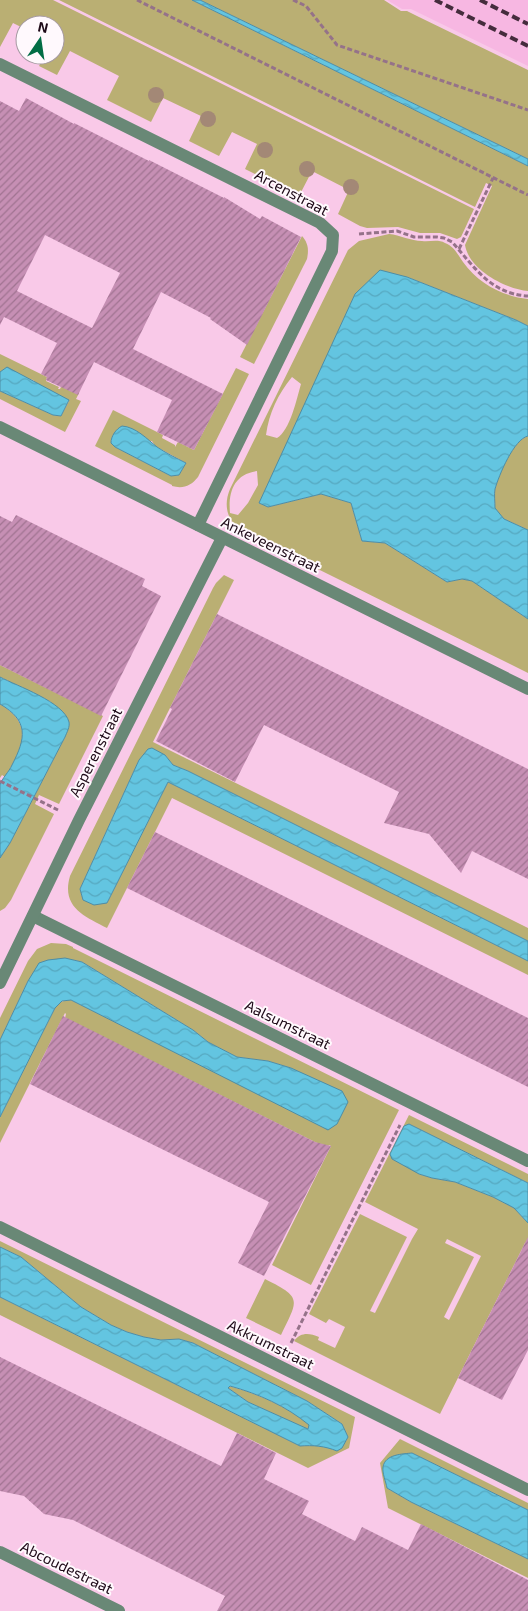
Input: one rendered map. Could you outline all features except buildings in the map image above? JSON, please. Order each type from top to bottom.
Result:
[{"type":"street","name":"Arcenstraat","points":[[0,64],[320,223],[333,235],[332,251],[198,525]]},
{"type":"street","name":"Ankeveenstraat","points":[[0,427],[528,689]]},
{"type":"street","name":"Asperenstraat","points":[[0,983],[5,960],[33,916],[222,538]]},
{"type":"street","name":"Aalsumstraat","points":[[33,916],[528,1161]]},
{"type":"street","name":"Akkrumstraat","points":[[0,1227],[528,1490]]},
{"type":"street","name":"Abcoudestraat","points":[[0,1552],[120,1611]]},
{"type":"path","points":[[137,0],[528,196]]},
{"type":"path","points":[[293,0],[306,6],[336,45],[528,110]]},
{"type":"path","points":[[459,249],[492,178]]},
{"type":"path","points":[[333,235],[397,231],[414,236],[444,238],[452,242],[477,272],[493,285],[512,293],[528,296]]},
{"type":"path","points":[[0,781],[37,800]]},
{"type":"path","points":[[280,1366],[411,1103]]},
{"type":"shaded area","points":[[0,0],[53,0],[474,209],[461,237],[457,239],[440,233],[420,233],[398,227],[367,228],[360,226],[338,214],[349,190],[312,171],[299,196],[245,169],[257,144],[232,132],[219,156],[189,141],[201,116],[163,98],[151,122],[107,100],[119,76],[70,51],[65,60],[65,15],[15,15],[15,24],[13,23],[0,47]]},
{"type":"shaded area","points":[[59,0],[192,0],[528,166],[528,291],[509,286],[490,277],[473,262],[468,254],[465,245],[492,186],[486,183],[475,207]]},
{"type":"shaded area","points":[[200,0],[384,0],[401,11],[407,11],[528,70],[528,159]]},
{"type":"shaded area","points":[[387,0],[528,0],[528,66],[411,9],[402,9]]},
{"type":"shaded area","points":[[40,65],[62,65],[57,75]]},
{"type":"shaded area","points":[[389,234],[418,241],[440,241],[448,244],[456,251],[469,270],[484,283],[500,292],[528,299],[528,326],[407,277],[259,503],[268,507],[321,494],[351,503],[362,541],[385,543],[447,582],[462,579],[472,581],[528,619],[528,673],[243,532],[233,523],[228,513],[227,501],[230,489],[348,250],[359,241]],"holes":[[[292,377],[301,384],[286,429],[277,438],[266,435],[269,419],[275,404],[282,390]],[[257,471],[258,485],[248,503],[238,515],[230,513],[230,498],[234,485],[243,476]]]},
{"type":"shaded area","points":[[302,236],[308,246],[307,259],[254,364],[240,357]]},
{"type":"shaded area","points":[[0,354],[47,377],[46,381],[59,387],[58,389],[62,385],[79,393],[76,399],[81,401],[65,432],[0,399],[0,391],[53,415],[61,416],[69,401],[38,385],[33,380],[0,372]]},
{"type":"shaded area","points":[[236,368],[249,374],[198,477],[190,485],[183,487],[172,486],[95,446],[113,410],[163,435],[162,438],[175,445],[175,447],[178,442],[194,450]],"holes":[[[111,439],[152,441],[155,446],[186,463],[179,475],[171,476],[115,447],[111,443]]]},
{"type":"shaded area","points":[[528,436],[528,530],[504,519],[495,509],[495,489],[507,458],[517,444]]},
{"type":"shaded area","points":[[224,575],[234,580],[153,742],[528,928],[528,941],[173,765],[165,755],[139,760],[80,889],[83,900],[107,903],[168,782],[528,961],[528,975],[172,798],[107,928],[76,909],[69,896],[70,876],[213,588]]},
{"type":"shaded area","points":[[0,665],[103,716],[59,804],[39,795],[35,804],[54,814],[11,900],[0,911],[0,858],[10,843],[65,737],[51,702],[0,677]]},
{"type":"shaded area","points":[[0,704],[18,720],[22,729],[22,738],[17,757],[5,777],[2,775],[0,778]]},
{"type":"shaded area","points":[[51,943],[66,944],[73,947],[399,1110],[311,1285],[272,1265],[331,1146],[329,1145],[327,1148],[65,1018],[65,1013],[0,1143],[0,1117],[55,1008],[60,1003],[68,1000],[328,1129],[291,1068],[268,1061],[237,1057],[208,1042],[193,1030],[82,962],[74,960],[28,981],[0,1040],[0,1018],[28,961],[37,949]]},
{"type":"shaded area","points":[[409,1115],[528,1174],[528,1183],[409,1124],[419,1174],[455,1182],[493,1197],[514,1208],[528,1223],[528,1248],[525,1243],[440,1414],[294,1341],[305,1334],[312,1335],[319,1337],[318,1340],[335,1348],[345,1327],[329,1319],[326,1323],[309,1314],[360,1214],[407,1237],[370,1311],[375,1313],[418,1229],[365,1202]],"holes":[[[447,1239],[481,1256],[449,1320],[444,1317],[474,1257],[445,1243]]]},
{"type":"shaded area","points":[[0,1241],[355,1417],[349,1448],[308,1468],[0,1315],[0,1297],[300,1446],[319,1446],[337,1450],[348,1437],[342,1424],[307,1401],[193,1343],[179,1339],[161,1340],[144,1337],[111,1325],[81,1307],[21,1257],[0,1247]]},
{"type":"shaded area","points":[[265,1279],[286,1291],[294,1301],[291,1314],[281,1335],[246,1318]]},
{"type":"shaded area","points":[[229,1386],[271,1401],[310,1425],[307,1429],[248,1402],[228,1388]]},
{"type":"shaded area","points":[[400,1439],[528,1503],[528,1510],[412,1453],[386,1461],[383,1466],[387,1488],[411,1502],[528,1559],[528,1578],[388,1508],[380,1463]]},
{"type":"water","points":[[192,0],[200,0],[528,159],[528,166]]},
{"type":"water","points":[[380,270],[407,277],[528,326],[528,436],[517,444],[508,458],[495,489],[495,508],[504,519],[528,530],[528,619],[472,581],[462,579],[447,582],[385,543],[362,541],[351,503],[321,494],[268,507],[259,503],[355,294]]},
{"type":"water","points":[[7,367],[69,400],[61,416],[53,415],[0,391],[0,372]]},
{"type":"water","points":[[122,426],[137,431],[157,447],[186,463],[179,475],[171,476],[115,447],[111,443],[112,438]]},
{"type":"water","points":[[0,677],[49,701],[59,708],[69,724],[65,737],[10,843],[0,858],[0,785],[17,755],[22,731],[16,717],[0,704]]},
{"type":"water","points":[[152,748],[165,755],[173,765],[528,941],[528,961],[168,782],[107,903],[94,905],[83,900],[80,889],[139,760],[148,749]]},
{"type":"water","points":[[65,958],[82,962],[193,1030],[208,1042],[237,1057],[268,1061],[291,1068],[342,1091],[348,1102],[337,1124],[328,1130],[71,1000],[62,1001],[55,1008],[0,1117],[0,1040],[28,981],[39,963]]},
{"type":"water","points":[[409,1124],[528,1183],[528,1223],[514,1208],[493,1197],[455,1182],[419,1174],[392,1159],[390,1154],[404,1126]]},
{"type":"water","points":[[0,1247],[21,1257],[81,1307],[111,1325],[144,1337],[161,1340],[179,1339],[193,1343],[307,1401],[342,1424],[348,1437],[342,1448],[337,1451],[319,1446],[300,1446],[0,1297]],"holes":[[[230,1386],[272,1401],[291,1412],[309,1425],[308,1429],[248,1402],[228,1388]]]},
{"type":"water","points":[[412,1453],[528,1510],[528,1559],[411,1502],[387,1488],[383,1472],[384,1463],[387,1459],[399,1454]]},
{"type":"railway","points":[[435,0],[528,46]]},
{"type":"railway","points":[[480,0],[528,24]]}]
